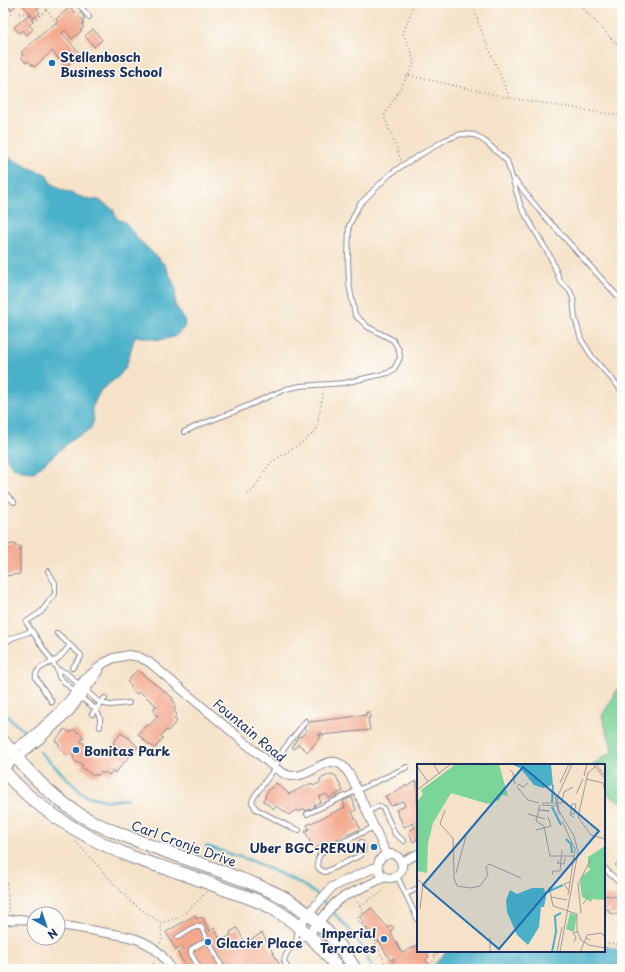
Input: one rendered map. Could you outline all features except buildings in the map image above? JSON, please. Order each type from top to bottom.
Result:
[{"type":"main road","name":"Carl Cronje Drive","points":[[3,741],[10,756],[43,788],[79,815],[139,842],[210,867],[288,899],[313,918],[338,944],[355,969]]},
{"type":"main road","points":[[3,769],[26,794],[47,811],[98,842],[133,858],[212,884],[271,908],[303,931],[332,960],[338,969]]},
{"type":"street","name":"Fountain Road","points":[[3,769],[10,756],[78,695],[83,687],[84,680],[104,663],[114,658],[129,655],[140,657],[149,662],[275,768],[283,773],[295,776],[326,763],[338,762],[341,764],[347,770],[387,854]]},
{"type":"street","points":[[303,931],[313,918],[327,912],[335,903],[353,891],[386,881],[397,876],[401,870],[401,862],[398,857],[394,855],[387,854],[381,858],[378,866],[386,881]]},
{"type":"street","points":[[401,862],[417,854]]},
{"type":"street","points":[[303,931],[313,918],[317,904],[327,892],[332,888],[378,866]]},
{"type":"street","points":[[7,920],[26,921]]},
{"type":"street","points":[[66,926],[129,936],[150,945],[162,956],[172,969]]},
{"type":"lane","points":[[78,3],[89,17]]},
{"type":"lane","points":[[184,432],[286,390],[300,386],[344,383],[388,373],[394,369],[399,362],[399,350],[396,343],[368,327],[355,315],[349,284],[349,226],[359,205],[389,175],[445,140],[461,134],[475,135],[487,143],[507,161],[521,207],[551,258],[560,281],[570,291],[573,298],[575,318],[581,340],[593,358],[620,387],[622,393]]},
{"type":"lane","points":[[513,178],[539,210],[622,301]]},
{"type":"lane","points":[[3,492],[14,502]]},
{"type":"lane","points":[[48,571],[55,583],[55,594],[41,612],[26,622],[52,661],[57,670],[58,676],[78,695],[96,709],[100,718],[100,727]]},
{"type":"lane","points":[[3,644],[12,638],[32,631]]},
{"type":"lane","points":[[57,634],[81,655],[72,668]]},
{"type":"lane","points":[[52,702],[35,675],[52,661],[58,659],[70,645]]},
{"type":"lane","points":[[57,670],[65,672],[100,703],[110,705],[129,703]]},
{"type":"lane","points":[[92,714],[105,698]]},
{"type":"lane","points":[[299,830],[256,810],[253,806],[252,799],[275,768],[282,750],[306,722]]},
{"type":"lane","points":[[307,814],[407,767]]},
{"type":"lane","points":[[367,812],[379,806],[383,808],[396,834],[404,840]]},
{"type":"lane","points":[[361,842],[364,849],[361,855],[325,872],[318,866],[317,861],[322,852],[374,827]]},
{"type":"lane","points":[[605,869],[622,885]]},
{"type":"lane","points":[[397,876],[417,918]]},
{"type":"lane","points":[[406,894],[417,888]]},
{"type":"lane","points":[[178,937],[195,927],[202,929],[223,969]]},
{"type":"lane","points":[[288,969],[284,961],[285,956],[303,931]]},
{"type":"lane","points":[[296,941],[303,931]]},
{"type":"lane","points":[[200,969],[191,954],[191,950],[207,940]]},
{"type":"path","points":[[41,3],[57,23]]},
{"type":"path","points":[[403,165],[384,116],[414,64],[412,53],[403,34],[412,9],[412,3]]},
{"type":"path","points":[[473,3],[479,25],[510,98]]},
{"type":"path","points":[[578,3],[622,50]]},
{"type":"path","points":[[3,13],[30,14],[34,20],[50,9]]},
{"type":"path","points":[[408,76],[510,98],[622,116]]},
{"type":"path","points":[[248,494],[254,489],[270,463],[300,444],[316,431],[320,406],[326,385]]},
{"type":"path","points":[[76,841],[131,902],[161,923]]},
{"type":"path","points":[[3,868],[7,884],[7,920]]},
{"type":"path","points":[[361,907],[368,901],[367,900],[382,893],[386,881]]},
{"type":"path","points":[[3,883],[7,884]]},
{"type":"path","points":[[161,923],[180,917],[196,903],[212,884]]},
{"type":"path","points":[[357,902],[364,910],[359,915],[358,920],[373,938],[388,969]]},
{"type":"path","points":[[160,943],[162,941],[161,923]]},
{"type":"path","points":[[605,943],[622,945]]},
{"type":"path","points":[[433,952],[435,957]]},
{"type":"path","points":[[429,969],[438,952]]},
{"type":"path","points":[[147,969],[162,956]]},
{"type":"green space","points":[[622,682],[622,803],[605,793],[605,764],[593,764],[613,752],[602,716]]},
{"type":"water","points":[[3,154],[27,167],[46,174],[50,182],[60,189],[84,198],[99,200],[113,209],[117,219],[125,222],[138,239],[165,265],[176,289],[175,305],[185,320],[184,328],[174,337],[160,340],[135,336],[126,367],[119,376],[100,391],[92,408],[94,420],[90,430],[74,438],[34,472],[21,471],[13,467],[3,449]]},
{"type":"water","points":[[605,946],[617,949],[622,952],[622,969],[430,969],[446,952],[605,952]]},
{"type":"waterway","points":[[3,459],[5,454]]},
{"type":"waterway","points":[[3,709],[9,718],[25,732]]},
{"type":"waterway","points":[[40,752],[84,795],[108,801],[128,799]]},
{"type":"waterway","points":[[206,846],[252,861],[298,882],[316,894],[348,928],[361,945],[373,969]]},
{"type":"place","name":"Stellenbosch Business School","points":[[52,63]]},
{"type":"place","name":"Bonitas Park","points":[[76,750]]},
{"type":"place","name":"Uber BGC-RERUN","points":[[374,847]]},
{"type":"place","name":"Imperial Terraces","points":[[384,939]]},
{"type":"place","name":"Glacier Place","points":[[208,942]]}]
